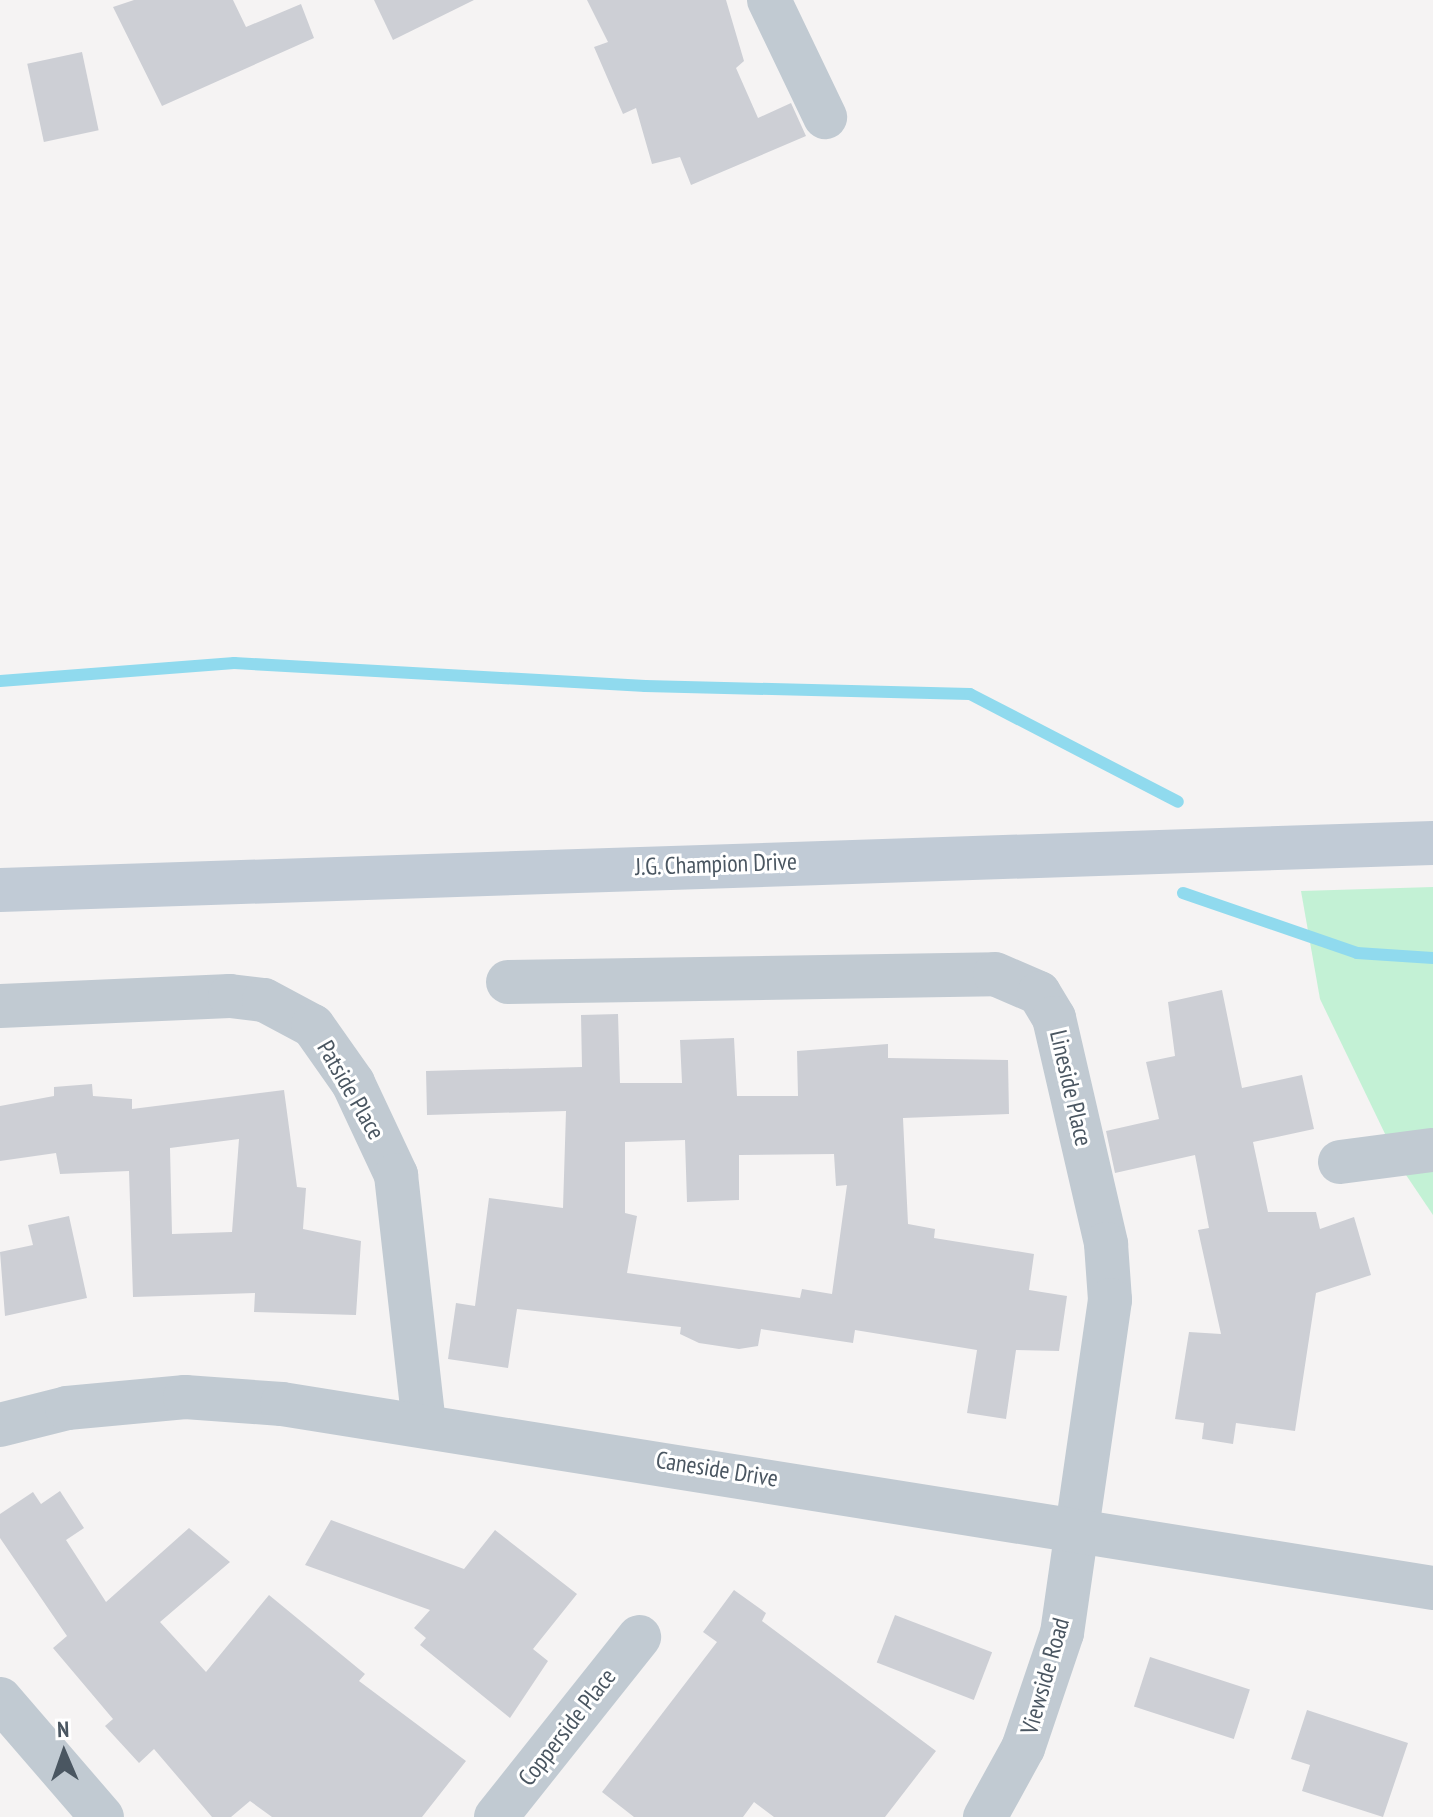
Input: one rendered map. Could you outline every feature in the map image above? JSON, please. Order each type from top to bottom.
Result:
[{"type":"main road","name":"J.G. Champion Drive","points":[[0,890],[1433,843]]},
{"type":"street","points":[[769,0],[825,117]]},
{"type":"street","name":"Lineside Place","points":[[508,982],[995,974],[1039,993],[1063,1049],[1106,1244],[1110,1300],[1074,1525]]},
{"type":"street","name":"Patside Place","points":[[0,1006],[230,996],[264,1000],[313,1026],[353,1083],[396,1175],[424,1423]]},
{"type":"street","points":[[1340,1162],[1433,1150]]},
{"type":"street","name":"Caneside Drive","points":[[0,1425],[67,1408],[185,1397],[424,1423],[1074,1525],[1433,1588]]},
{"type":"street","name":"Viewside Road","points":[[985,1817],[1045,1692],[1062,1633],[1074,1525]]},
{"type":"street","name":"Copperside Place","points":[[496,1817],[639,1637]]},
{"type":"street","points":[[0,1699],[102,1817]]},
{"type":"green space","points":[[1433,887],[1433,1215],[1402,1169],[1320,999],[1301,891]]},
{"type":"building","points":[[134,0],[233,0],[246,27],[301,4],[314,38],[162,106],[113,7]]},
{"type":"building","points":[[374,0],[474,0],[393,40]]},
{"type":"building","points":[[587,0],[726,0],[744,61],[736,68],[758,118],[791,103],[806,136],[691,185],[680,157],[652,164],[636,108],[623,114],[594,47],[608,42]]},
{"type":"building","points":[[82,52],[99,130],[44,142],[27,64]]},
{"type":"building","points":[[1222,990],[1242,1088],[1302,1075],[1314,1129],[1253,1142],[1268,1212],[1316,1212],[1320,1229],[1354,1217],[1371,1275],[1316,1293],[1295,1431],[1236,1423],[1233,1444],[1202,1439],[1204,1423],[1175,1419],[1189,1332],[1221,1334],[1198,1230],[1209,1228],[1195,1155],[1115,1173],[1106,1131],[1159,1119],[1146,1062],[1175,1056],[1168,1002]]},
{"type":"building","points":[[618,1014],[620,1083],[682,1083],[680,1040],[734,1038],[737,1096],[798,1096],[797,1051],[888,1044],[888,1058],[1008,1060],[1009,1114],[903,1118],[908,1224],[935,1229],[934,1238],[1034,1254],[1029,1290],[1067,1296],[1059,1351],[1016,1350],[1006,1419],[967,1413],[977,1350],[855,1330],[853,1343],[761,1329],[758,1346],[739,1349],[699,1343],[680,1334],[681,1327],[517,1309],[508,1368],[448,1359],[456,1303],[475,1306],[489,1198],[563,1208],[566,1111],[427,1115],[426,1071],[582,1067],[581,1015]],"holes":[[[685,1140],[687,1202],[739,1200],[739,1155],[834,1154],[836,1186],[847,1185],[832,1294],[802,1289],[800,1298],[627,1273],[637,1216],[625,1213],[625,1142]]]},
{"type":"building","points":[[92,1084],[93,1096],[132,1099],[132,1109],[284,1090],[297,1187],[306,1188],[303,1229],[361,1241],[356,1315],[254,1312],[255,1293],[133,1297],[129,1171],[60,1174],[56,1153],[0,1161],[0,1106],[54,1096],[54,1087]],"holes":[[[239,1139],[232,1232],[172,1234],[170,1148]]]},
{"type":"building","points":[[69,1216],[87,1298],[5,1316],[0,1252],[33,1245],[28,1225]]},
{"type":"building","points":[[60,1491],[84,1528],[66,1540],[106,1602],[189,1528],[230,1562],[160,1622],[206,1672],[269,1595],[365,1674],[359,1681],[466,1761],[422,1817],[272,1817],[250,1801],[231,1817],[212,1817],[154,1749],[139,1763],[105,1726],[113,1719],[53,1648],[67,1636],[0,1538],[0,1514],[33,1492],[41,1504]]},
{"type":"building","points":[[331,1520],[464,1569],[495,1530],[577,1594],[533,1649],[548,1661],[510,1718],[420,1645],[426,1638],[414,1628],[430,1610],[305,1565]]},
{"type":"building","points":[[734,1590],[766,1613],[762,1621],[936,1751],[885,1817],[774,1817],[754,1802],[743,1817],[634,1817],[602,1792],[717,1642],[703,1632]]},
{"type":"building","points":[[895,1615],[992,1652],[974,1700],[877,1663]]},
{"type":"building","points":[[1150,1657],[1250,1689],[1234,1739],[1134,1706]]},
{"type":"building","points":[[1307,1710],[1408,1743],[1383,1817],[1302,1791],[1310,1765],[1291,1759]]},
{"type":"waterway","points":[[0,681],[234,663],[645,686],[970,694],[1178,802]]},
{"type":"waterway","points":[[1183,893],[1357,953],[1433,958]]}]
